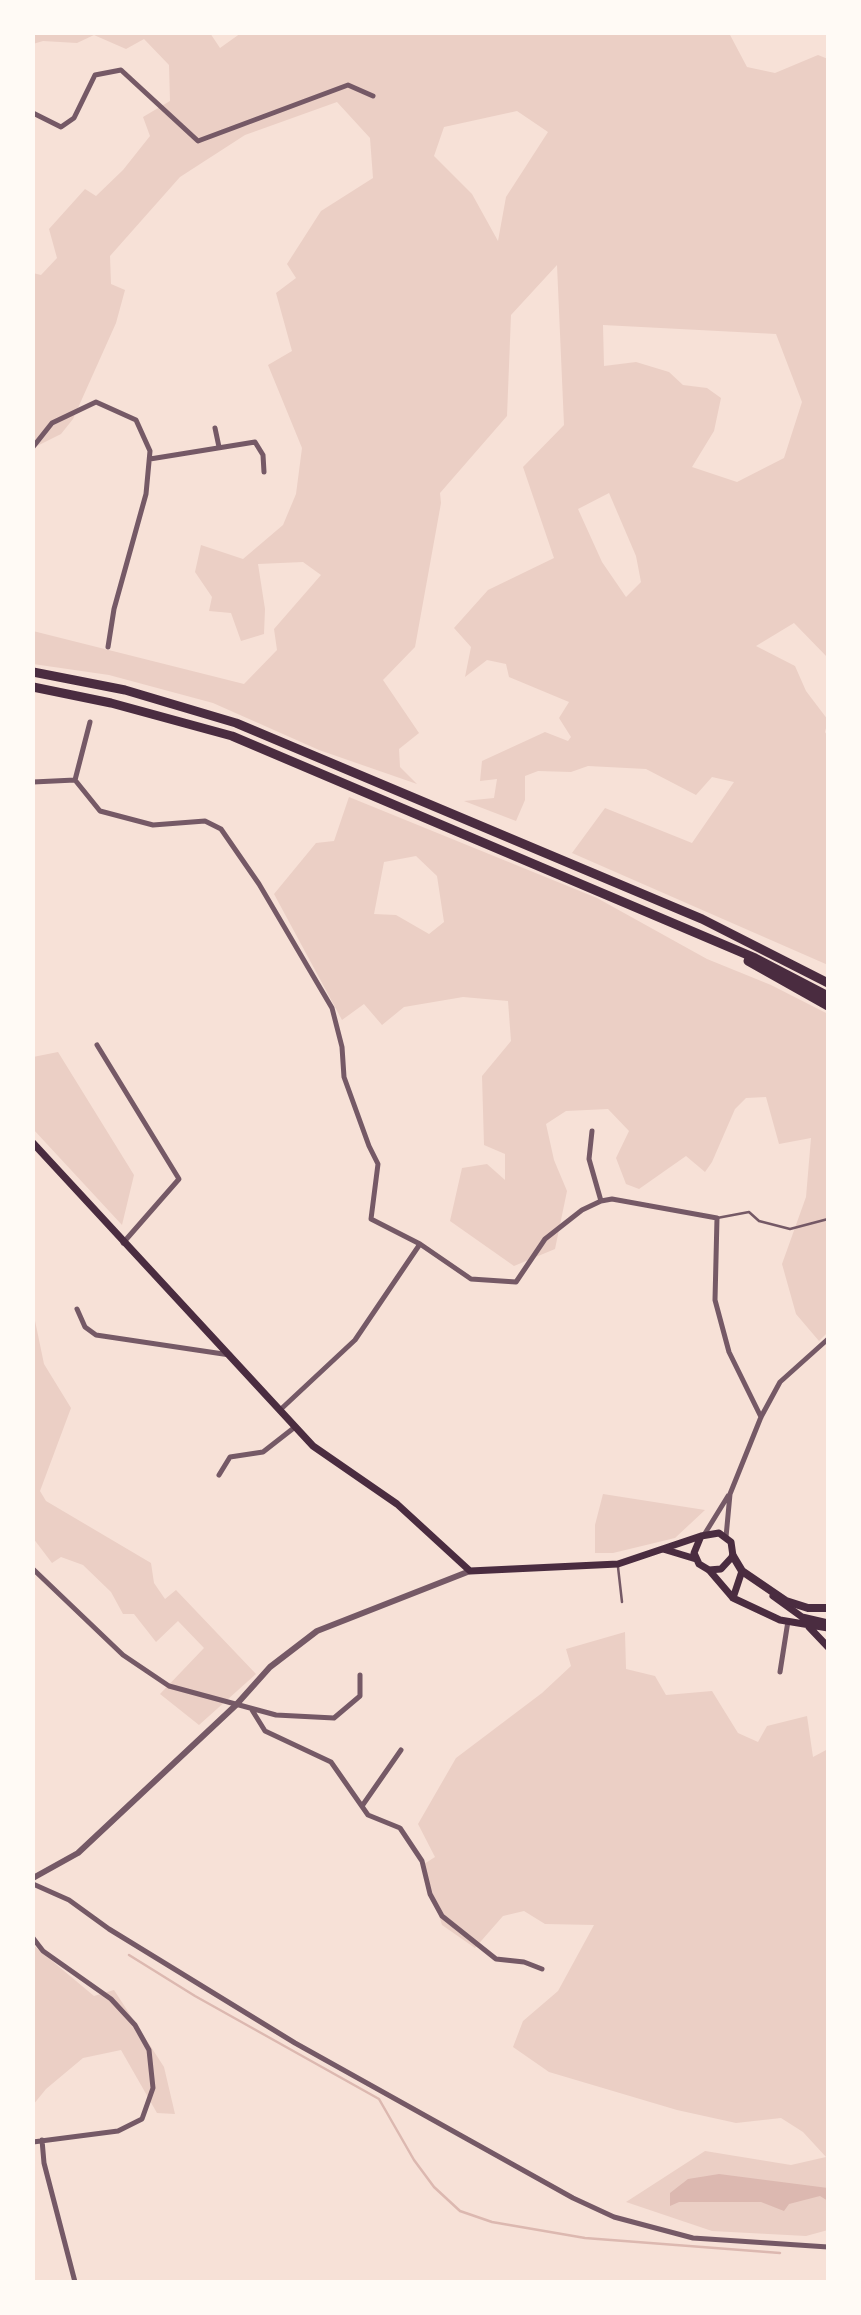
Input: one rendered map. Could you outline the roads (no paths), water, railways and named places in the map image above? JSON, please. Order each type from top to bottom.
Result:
[{"type":"highway","points":[[33,672],[125,690],[236,723],[702,919],[828,983]]},
{"type":"highway","points":[[33,687],[111,703],[232,736],[726,946],[828,996]]},
{"type":"highway","points":[[726,946],[828,1006]]},
{"type":"main road","points":[[33,1143],[313,1446],[397,1504],[470,1572],[618,1564],[711,1532],[726,1536],[731,1542],[733,1556],[742,1571],[803,1617],[828,1625]]},
{"type":"main road","points":[[696,1559],[695,1547],[702,1536]]},
{"type":"main road","points":[[662,1549],[696,1559],[733,1598],[788,1621],[808,1626],[828,1625]]},
{"type":"main road","points":[[709,1570],[721,1569],[733,1556]]},
{"type":"main road","points":[[733,1598],[742,1571]]},
{"type":"main road","points":[[761,1586],[786,1601],[808,1608],[828,1608]]},
{"type":"main road","points":[[808,1626],[828,1647]]},
{"type":"street","points":[[33,113],[61,127],[74,118],[95,75],[121,70],[198,141],[348,85],[373,96]]},
{"type":"street","points":[[33,447],[52,423],[96,401],[136,420],[150,451],[146,494],[114,608],[108,647]]},
{"type":"street","points":[[215,428],[219,447]]},
{"type":"street","points":[[150,459],[255,442],[262,455],[264,472]]},
{"type":"street","points":[[75,780],[90,722]]},
{"type":"street","points":[[33,782],[75,780]]},
{"type":"street","points":[[75,780],[100,811],[153,825],[205,821],[221,829],[259,884],[332,1008],[342,1047],[344,1077],[378,1164],[371,1219],[421,1244],[471,1279],[516,1282],[545,1238],[582,1210],[601,1201],[612,1199],[717,1218],[715,1300],[729,1352],[761,1417]]},
{"type":"street","points":[[97,1045],[179,1179],[123,1243]]},
{"type":"street","points":[[592,1131],[589,1159],[601,1201]]},
{"type":"street","points":[[280,1410],[355,1340],[421,1244]]},
{"type":"street","points":[[77,1309],[85,1327],[96,1335],[230,1355]]},
{"type":"street","points":[[702,1536],[730,1494],[761,1417],[780,1382],[828,1339]]},
{"type":"street","points":[[219,1475],[230,1457],[263,1452],[295,1427]]},
{"type":"street","points":[[726,1536],[730,1494]]},
{"type":"street","points":[[33,1569],[123,1655],[169,1686],[276,1715],[334,1718],[360,1696],[360,1675]]},
{"type":"street","points":[[33,1878],[78,1853],[236,1705],[270,1667],[317,1631],[470,1572]]},
{"type":"street","points":[[780,1672],[788,1621]]},
{"type":"street","points":[[252,1710],[265,1731],[331,1762],[368,1815],[400,1828],[415,1845],[422,1860],[430,1894],[442,1916],[496,1959],[524,1962],[542,1969]]},
{"type":"street","points":[[362,1806],[401,1750]]},
{"type":"street","points":[[33,1884],[69,1900],[109,1929],[295,2043],[573,2198],[614,2217],[652,2229],[706,2239],[828,2247]]},
{"type":"street","points":[[33,1938],[43,1951],[111,1999],[135,2025],[149,2050],[153,2088],[142,2119],[118,2131],[33,2141]]},
{"type":"street","points":[[42,2140],[44,2163],[75,2282]]},
{"type":"lane","points":[[717,1218],[749,1212],[759,1221],[790,1229],[828,1219]]},
{"type":"lane","points":[[618,1564],[622,1602]]},
{"type":"waterway","points":[[129,1955],[195,1996],[379,2099],[414,2160],[434,2187],[460,2211],[492,2222],[585,2238],[780,2253]]}]
